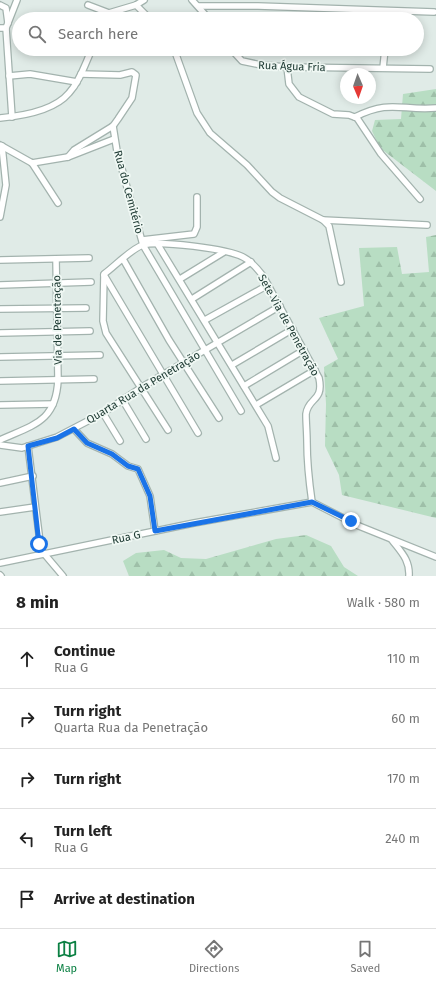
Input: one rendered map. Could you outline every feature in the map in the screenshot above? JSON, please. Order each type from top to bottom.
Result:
[{"type":"street","points":[[5,26],[17,0]]},
{"type":"street","points":[[112,12],[136,5],[144,0]]},
{"type":"street","points":[[192,0],[204,12]]},
{"type":"street","points":[[0,5],[6,8],[5,26],[12,117]]},
{"type":"street","points":[[88,5],[106,12]]},
{"type":"street","points":[[136,5],[143,12]]},
{"type":"street","points":[[199,6],[258,6],[434,12]]},
{"type":"street","points":[[0,118],[35,112],[58,102],[68,95],[78,82],[89,56]]},
{"type":"street","points":[[177,56],[197,113],[210,133],[247,165],[276,195],[323,220],[331,229],[341,282]]},
{"type":"street","name":"Rua Água Fria","points":[[237,56],[247,64],[287,68],[430,69]]},
{"type":"street","points":[[384,68],[385,56]]},
{"type":"street","points":[[287,68],[289,84],[299,98],[333,114],[355,117],[372,109],[383,106],[436,108]]},
{"type":"street","points":[[68,157],[76,148],[112,126],[132,98],[136,77],[132,72],[120,75],[82,74]]},
{"type":"street","points":[[9,76],[30,74],[78,82]]},
{"type":"street","points":[[355,117],[378,149],[420,199]]},
{"type":"street","name":"Rua do Cemitério","points":[[112,126],[142,242],[240,411]]},
{"type":"street","name":"Rua do Cemitério","points":[[32,164],[68,157],[114,138]]},
{"type":"street","points":[[1,146],[32,164],[58,203]]},
{"type":"street","points":[[0,217],[6,185],[1,146]]},
{"type":"street","points":[[104,274],[142,242],[194,234],[197,227],[197,197]]},
{"type":"street","points":[[323,220],[427,226]]},
{"type":"street","name":"Sete Via de Penetração","points":[[142,242],[158,245],[182,245],[224,252],[243,257],[251,262],[268,285],[319,378],[320,391],[318,396],[308,406],[306,417],[306,458],[312,502]]},
{"type":"street","points":[[158,245],[270,429],[276,458]]},
{"type":"street","points":[[180,279],[224,252]]},
{"type":"street","points":[[0,260],[56,260],[89,258]]},
{"type":"street","points":[[123,259],[183,363],[219,418]]},
{"type":"street","name":"Via de Penetração","points":[[0,440],[36,425],[47,415],[56,396],[58,380],[56,260]]},
{"type":"street","points":[[192,299],[251,262]]},
{"type":"street","points":[[104,274],[198,433]]},
{"type":"street","points":[[104,274],[104,329],[116,351],[142,387],[168,430]]},
{"type":"street","points":[[0,285],[91,282]]},
{"type":"street","points":[[204,320],[268,285]]},
{"type":"street","name":"Quarta Rua da Penetração","points":[[0,445],[18,448],[57,438],[103,413],[122,399],[280,306]]},
{"type":"street","points":[[0,309],[86,308]]},
{"type":"street","points":[[232,365],[293,329]]},
{"type":"street","points":[[0,333],[90,331]]},
{"type":"street","points":[[244,386],[304,350]]},
{"type":"street","points":[[0,357],[100,355]]},
{"type":"street","points":[[256,405],[315,370]]},
{"type":"street","name":"Via de Penetração","points":[[0,381],[94,379]]},
{"type":"street","points":[[122,399],[146,438]]},
{"type":"street","points":[[0,405],[53,404]]},
{"type":"street","points":[[103,413],[120,441]]},
{"type":"street","points":[[74,429],[87,443],[112,454],[128,466],[138,469],[150,496],[155,531]]},
{"type":"street","points":[[28,446],[39,544],[42,553],[63,576]]},
{"type":"street","points":[[0,484],[32,476]]},
{"type":"street","points":[[312,502],[359,526],[436,556]]},
{"type":"street","name":"Rua G","points":[[0,563],[42,553],[312,502]]},
{"type":"street","points":[[0,512],[35,506]]},
{"type":"street","points":[[392,540],[407,560],[410,567],[409,576]]},
{"type":"green space","points":[[436,89],[436,191],[380,148],[372,131],[375,120],[401,119],[403,94]]},
{"type":"green space","points":[[436,235],[436,518],[342,495],[339,475],[325,446],[326,404],[324,367],[338,359],[319,318],[364,306],[359,248],[397,247],[402,274],[429,272],[426,237]]},
{"type":"green space","points":[[306,535],[331,546],[344,567],[358,576],[129,576],[123,561],[136,553],[164,550],[181,558],[206,559],[276,539]]},
{"type":"route","points":[[39,544],[28,446],[40,444],[57,438],[74,429],[87,443],[103,449],[120,459],[128,466],[138,469],[147,486],[150,496],[155,531],[312,502],[351,521]]}]
